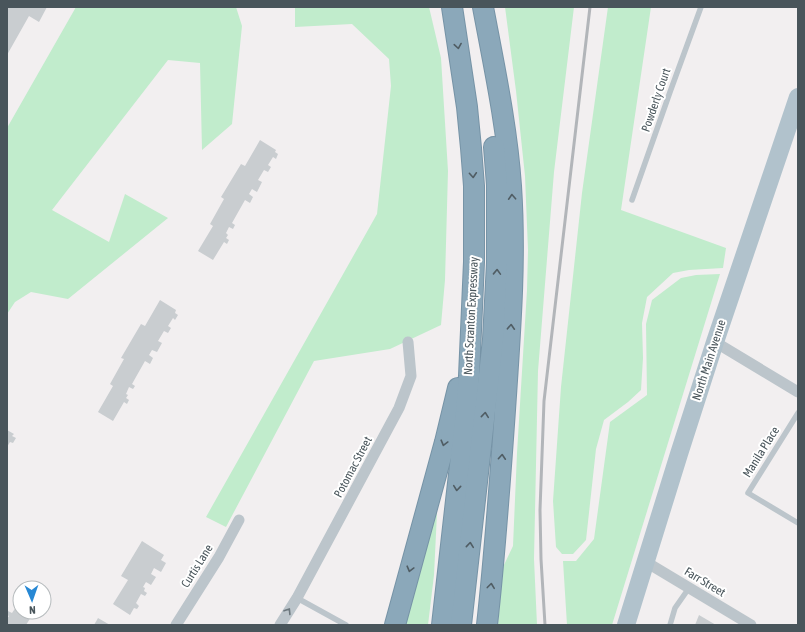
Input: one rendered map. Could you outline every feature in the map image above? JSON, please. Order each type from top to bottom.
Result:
[{"type":"highway","name":"North Scranton Expressway","points":[[442,625],[466,412],[474,262],[474,186],[471,148],[467,107],[452,7]]},
{"type":"highway","name":"North Scranton Expressway","points":[[461,625],[493,339],[497,263],[494,146],[480,7]]},
{"type":"highway","points":[[483,7],[508,150],[513,257],[511,327],[497,526],[487,625]]},
{"type":"highway","points":[[395,625],[445,442],[470,337]]},
{"type":"main road","name":"North Main Avenue","points":[[626,625],[715,342],[798,97]]},
{"type":"street","name":"Potomac Street","points":[[280,625],[297,598],[399,408],[411,376],[408,342]]},
{"type":"street","points":[[715,342],[798,392]]},
{"type":"street","name":"Curtis Lane","points":[[176,625],[219,557],[239,520]]},
{"type":"street","name":"Farr Street","points":[[646,562],[751,625]]},
{"type":"lane","name":"Powderly Court","points":[[632,200],[701,7]]},
{"type":"lane","name":"Manila Place","points":[[798,413],[748,493],[798,523]]},
{"type":"lane","points":[[670,625],[675,608],[688,588]]},
{"type":"lane","points":[[297,598],[346,625]]},
{"type":"green space","points":[[76,7],[236,7],[242,26],[232,124],[202,150],[200,63],[168,60],[52,210],[109,242],[125,194],[168,218],[68,299],[31,292],[15,302],[7,314],[7,128]]},
{"type":"green space","points":[[295,7],[429,7],[441,58],[448,171],[445,280],[441,325],[390,349],[314,361],[226,527],[206,517],[377,214],[391,86],[389,59],[352,24],[295,27]]},
{"type":"green space","points":[[505,7],[574,7],[554,172],[538,371],[534,559],[537,625],[498,625],[503,567],[513,546],[528,250],[525,176]]},
{"type":"green space","points":[[608,7],[651,7],[621,210],[726,248],[723,268],[689,270],[673,273],[647,297],[642,323],[643,358],[641,390],[604,420],[596,449],[586,540],[573,554],[562,554],[556,547],[553,501],[561,387],[582,193]]},
{"type":"green space","points":[[720,274],[612,625],[567,625],[563,561],[576,561],[594,539],[610,422],[647,395],[646,324],[652,300],[681,278],[696,275]]},
{"type":"green space","points":[[437,513],[434,575],[428,625],[405,625],[433,514]]},
{"type":"building","points":[[7,7],[47,7],[39,22],[29,16],[7,55]]},
{"type":"building","points":[[260,140],[276,150],[275,152],[278,154],[276,159],[273,157],[268,165],[271,167],[268,172],[264,170],[258,180],[262,182],[257,192],[252,189],[249,194],[253,197],[250,203],[245,200],[232,223],[235,225],[233,229],[229,227],[226,233],[228,235],[226,238],[229,240],[227,244],[224,242],[213,260],[198,251],[213,226],[210,224],[224,199],[221,197],[241,164],[245,166]]},
{"type":"building","points":[[160,300],[176,310],[175,313],[178,315],[175,320],[173,318],[168,326],[171,328],[168,333],[164,331],[158,341],[162,343],[157,352],[152,350],[149,355],[153,358],[150,364],[145,361],[132,384],[135,386],[133,389],[129,387],[126,398],[129,400],[127,404],[124,402],[113,421],[98,412],[113,386],[110,384],[124,359],[121,358],[141,324],[145,326]]},
{"type":"building","points":[[7,430],[14,434],[12,436],[16,438],[13,443],[10,442],[7,447]]},
{"type":"building","points":[[142,541],[164,555],[161,560],[166,563],[161,572],[154,568],[151,574],[156,577],[151,585],[146,582],[143,587],[145,588],[144,591],[147,593],[145,596],[141,594],[136,603],[139,606],[137,609],[134,608],[130,615],[113,604],[128,580],[121,576]]},
{"type":"building","points":[[8,611],[12,613],[12,620],[29,620],[26,625],[7,625],[7,619],[9,616],[7,615]]},
{"type":"building","points":[[699,615],[716,625],[695,625]]},
{"type":"building","points":[[98,618],[110,625],[94,625]]},
{"type":"railway","points":[[545,625],[540,510],[544,401],[590,7]]}]
